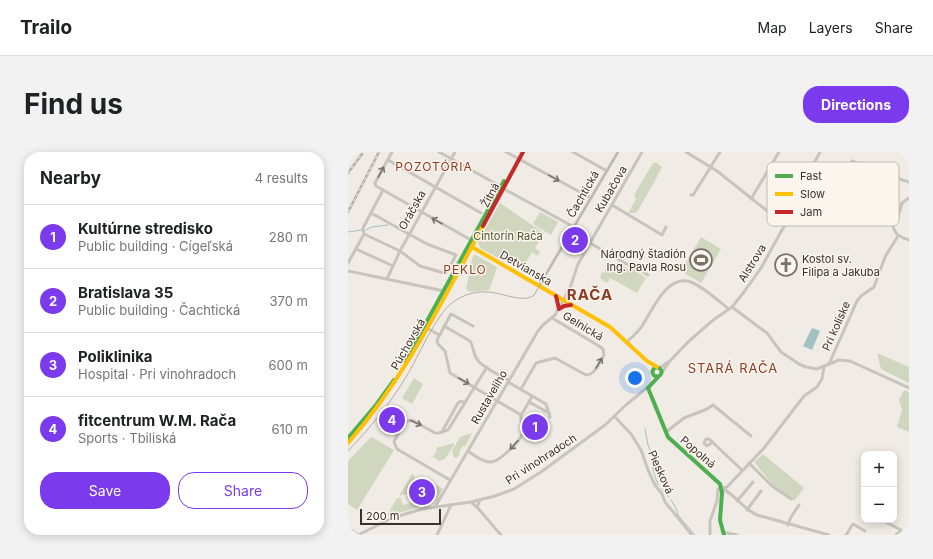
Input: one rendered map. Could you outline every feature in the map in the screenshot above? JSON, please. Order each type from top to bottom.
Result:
[{"type":"main road","name":"Žitná","points":[[471,240],[522,152]]},
{"type":"main road","name":"Žitná","points":[[472,247],[518,158]]},
{"type":"main road","points":[[466,249],[472,247],[471,240]]},
{"type":"main road","name":"Púchovská","points":[[348,443],[382,403],[400,376],[428,327],[471,240]]},
{"type":"main road","name":"Púchovská","points":[[446,291],[472,247]]},
{"type":"main road","name":"Detvianska","points":[[472,247],[610,327],[647,361],[658,368]]},
{"type":"main road","points":[[556,296],[558,309],[572,305]]},
{"type":"main road","name":"Púchovská","points":[[348,438],[394,381],[428,327]]},
{"type":"main road","name":"Detvianska","points":[[647,361],[652,373]]},
{"type":"main road","points":[[648,386],[652,373],[654,369],[658,368],[660,375],[655,376],[652,373]]},
{"type":"main road","name":"Pri vinohradoch","points":[[648,386],[660,375]]},
{"type":"main road","name":"Popolná","points":[[648,386],[668,437],[680,450],[722,488]]},
{"type":"main road","points":[[722,488],[720,515],[724,533]]},
{"type":"street","points":[[392,152],[375,185],[471,240]]},
{"type":"street","points":[[439,152],[498,186]]},
{"type":"street","name":"Oráčska","points":[[387,279],[409,234],[455,152]]},
{"type":"street","points":[[506,152],[591,198]]},
{"type":"street","points":[[573,152],[607,171]]},
{"type":"street","name":"Čachtická","points":[[539,286],[618,152]]},
{"type":"street","name":"Kubačova","points":[[564,300],[572,284],[578,264],[642,152]]},
{"type":"street","points":[[686,152],[711,167],[767,211]]},
{"type":"street","points":[[691,195],[693,195],[720,152]]},
{"type":"street","points":[[772,162],[778,152]]},
{"type":"street","name":"Alstrova","points":[[815,162],[820,152]]},
{"type":"street","points":[[388,160],[481,212]]},
{"type":"street","points":[[751,199],[767,171]]},
{"type":"street","points":[[899,179],[909,182]]},
{"type":"street","points":[[348,263],[364,234],[364,228],[383,190]]},
{"type":"street","points":[[506,190],[574,227]]},
{"type":"street","points":[[899,214],[902,204],[909,198]]},
{"type":"street","points":[[612,205],[662,235],[666,227]]},
{"type":"street","points":[[364,234],[400,251],[420,266],[444,273],[447,272],[456,255],[427,244],[371,213]]},
{"type":"street","name":"Alstrova","points":[[660,375],[670,361],[700,331],[730,308],[744,292],[761,268],[784,226]]},
{"type":"street","points":[[893,226],[898,236],[909,240]]},
{"type":"street","name":"Pri kolíske","points":[[722,488],[727,487],[764,448],[804,396],[813,391],[820,383],[826,366],[857,302],[861,296],[874,287],[885,257],[898,236]]},
{"type":"street","points":[[590,243],[648,275]]},
{"type":"street","points":[[356,249],[393,266]]},
{"type":"street","points":[[348,272],[446,291]]},
{"type":"street","points":[[627,342],[641,329],[666,288],[679,282],[687,281],[695,284],[767,333],[781,352],[787,357],[806,367],[817,369],[841,360],[850,361],[909,388]]},
{"type":"street","name":"Rustaveliho","points":[[434,507],[538,331],[552,318],[564,300]]},
{"type":"street","points":[[473,326],[451,314],[439,335],[437,340],[438,344],[445,352],[451,374],[521,414]]},
{"type":"street","name":"Gelnická","points":[[521,390],[536,363],[557,359],[586,375],[589,375],[592,374],[604,353],[603,349],[599,346],[552,318]]},
{"type":"street","points":[[444,326],[470,341],[479,363],[546,404],[550,417]]},
{"type":"street","points":[[428,327],[439,335]]},
{"type":"street","name":"Alstrova","points":[[658,368],[670,361]]},
{"type":"street","points":[[450,480],[397,449],[394,441],[406,422],[410,420],[435,433],[444,432],[451,427],[487,367]]},
{"type":"street","name":"Pri vinohradoch","points":[[348,528],[358,535],[392,518],[422,509],[480,500],[509,491],[584,442],[615,417],[627,404],[648,386]]},
{"type":"street","points":[[468,451],[486,461],[494,461],[515,446],[523,431],[521,414],[532,396]]},
{"type":"street","points":[[444,432],[443,430],[458,403],[461,401],[466,403]]},
{"type":"street","points":[[528,402],[548,413]]},
{"type":"street","points":[[666,432],[684,418],[708,409],[713,405],[751,436]]},
{"type":"street","name":"Piesková","points":[[615,417],[631,434],[641,450],[648,470],[655,485],[662,494],[664,502],[692,535]]},
{"type":"street","points":[[713,442],[742,470]]},
{"type":"street","points":[[749,463],[772,486],[791,499]]},
{"type":"street","points":[[737,501],[753,482]]},
{"type":"street","points":[[710,535],[710,521],[717,501],[718,489],[722,488]]},
{"type":"street","name":"Popolná","points":[[722,488],[756,516],[828,535]]},
{"type":"street","points":[[747,510],[761,491]]},
{"type":"street","points":[[477,507],[480,500]]},
{"type":"street","points":[[470,502],[477,507],[501,535]]},
{"type":"street","points":[[437,535],[451,505]]},
{"type":"street","points":[[788,525],[791,517],[799,505]]},
{"type":"street","points":[[887,523],[900,530],[896,535]]},
{"type":"street","points":[[846,535],[852,524],[865,531]]},
{"type":"street","points":[[724,533],[737,535]]},
{"type":"green space","points":[[653,163],[657,163],[662,167],[637,212],[628,213],[636,199],[634,195]]},
{"type":"green space","name":"Cintorín Rača","points":[[500,203],[544,233],[535,248],[540,252],[538,256],[533,253],[533,251],[522,268],[506,258],[504,261],[480,248],[478,242]]},
{"type":"green space","points":[[540,212],[558,222],[551,235],[533,224]]},
{"type":"green space","name":"Národný štadión Ing. Pavla Rosu","points":[[701,237],[721,249],[701,283],[681,271]]},
{"type":"green space","points":[[474,254],[497,267],[489,290],[470,292],[466,289]]},
{"type":"green space","points":[[618,263],[630,270],[631,268],[646,278],[637,293],[610,278],[607,283],[600,278],[602,272],[604,273],[609,264]]},
{"type":"green space","points":[[877,353],[909,367],[909,383],[881,369]]},
{"type":"green space","points":[[414,378],[423,384],[412,404],[402,398]]},
{"type":"green space","points":[[904,390],[909,392],[909,432],[897,427],[902,410],[899,400]]},
{"type":"green space","points":[[472,433],[465,447],[463,446],[459,452],[460,454],[458,457],[454,458],[452,451],[460,437]]},
{"type":"green space","points":[[371,437],[394,450],[357,510],[348,504],[348,461]]},
{"type":"green space","points":[[454,443],[445,459],[439,461],[433,457],[437,450],[436,448]]},
{"type":"green space","points":[[763,454],[804,488],[794,501],[773,485],[754,462]]},
{"type":"green space","points":[[412,474],[414,475],[418,489],[416,492],[399,496]]},
{"type":"green space","points":[[437,485],[443,489],[436,500],[432,503],[386,517],[397,498],[401,498],[402,501],[400,502],[402,502],[403,505],[422,500],[427,501]]},
{"type":"water","points":[[812,328],[820,331],[812,350],[803,346]]},
{"type":"waterway","points":[[366,230],[372,227],[388,225]]},
{"type":"waterway","points":[[348,232],[362,230]]},
{"type":"waterway","points":[[645,429],[650,450]]},
{"type":"waterway","points":[[652,453],[654,458],[653,470],[658,485]]},
{"type":"waterway","points":[[662,489],[669,497]]},
{"type":"waterway","points":[[671,500],[678,515],[695,535]]},
{"type":"tram line","points":[[348,451],[372,425],[393,397],[434,326],[446,308],[453,302],[465,295],[478,292],[493,292],[518,298],[534,295],[618,152]]},
{"type":"railway","points":[[348,212],[379,152]]},
{"type":"railway","points":[[348,173],[362,154]]},
{"type":"traffic: fast","points":[[405,361],[504,181]]},
{"type":"traffic: fast","points":[[657,367],[662,372],[657,377],[652,372],[657,367]]},
{"type":"traffic: fast","points":[[658,377],[648,388],[668,437],[720,484],[722,493],[720,520],[724,535]]},
{"type":"traffic: fast","points":[[348,438],[376,405],[394,380]]},
{"type":"traffic: slow","points":[[348,443],[368,418],[405,366],[422,338],[483,226]]},
{"type":"traffic: slow","points":[[472,247],[610,327],[647,361],[657,367]]},
{"type":"traffic: jam","points":[[483,226],[523,152]]},
{"type":"traffic: jam","points":[[556,296],[559,309],[564,306],[571,305]]},
{"type":"place","name":"Bratislava 35","points":[[575,240]]},
{"type":"place","name":"Národný štadión Ing. Pavla Rosu","points":[[701,260]]},
{"type":"place","name":"Kostol sv. Filipa a Jakuba","points":[[786,265]]},
{"type":"place","name":"fitcentrum W.M. Rača","points":[[392,420]]},
{"type":"place","name":"Kultúrne stredisko","points":[[535,427]]},
{"type":"place","name":"Poliklinika","points":[[422,492]]},
{"type":"district","name":"POZOTÓRIA","points":[[434,166]]},
{"type":"district","name":"PEKLO","points":[[465,269]]},
{"type":"district","name":"RAČA","points":[[590,294]]},
{"type":"district","name":"STARÁ RAČA","points":[[733,368]]}]
